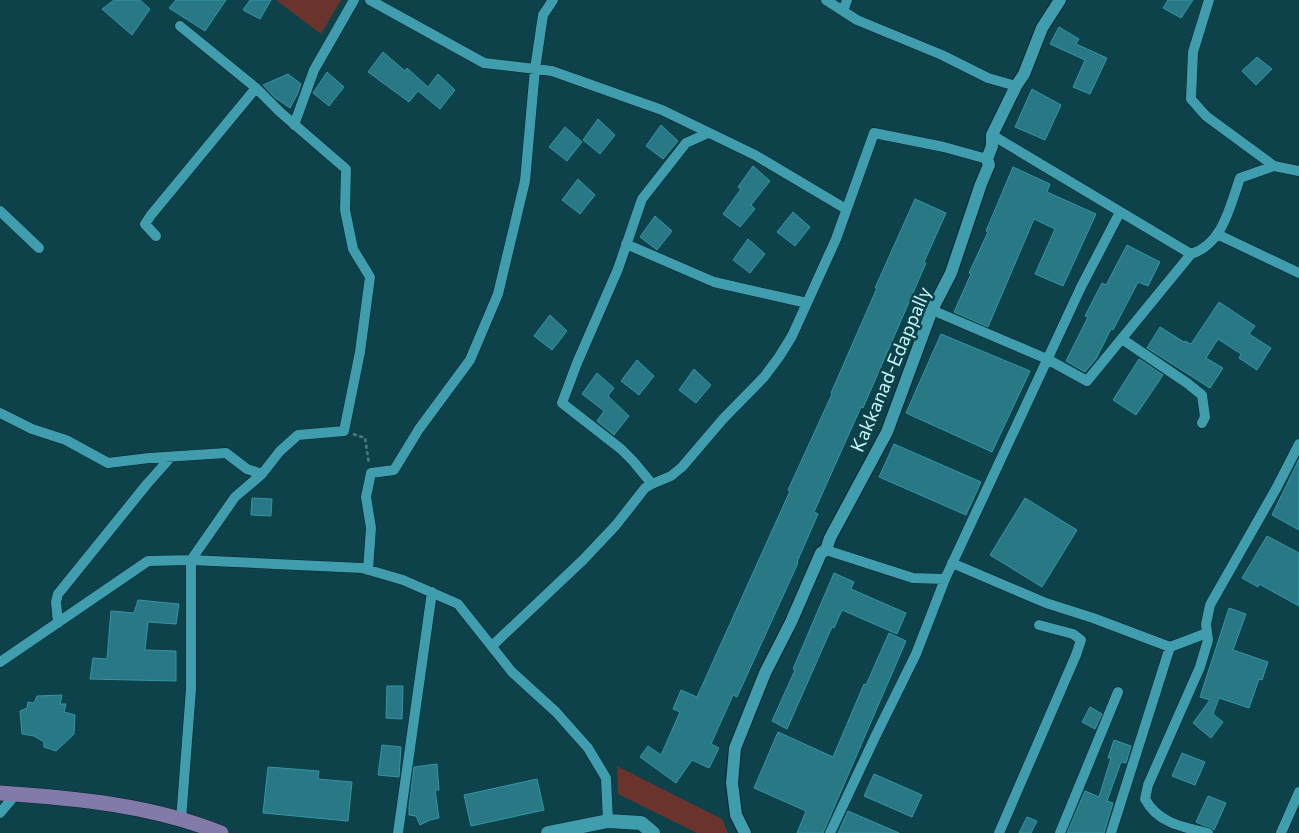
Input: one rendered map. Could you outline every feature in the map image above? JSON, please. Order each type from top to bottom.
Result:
[{"type":"main road","points":[[0,793],[79,799],[151,811],[221,833]]},
{"type":"main road","points":[[548,833],[608,821],[641,823],[653,833]]},
{"type":"street","points":[[294,125],[314,70],[354,0]]},
{"type":"street","points":[[370,0],[484,63],[552,71],[662,110],[755,156],[846,209]]},
{"type":"street","points":[[368,570],[371,528],[366,497],[371,473],[394,470],[419,429],[470,360],[498,294],[525,181],[535,69],[543,15],[554,0]]},
{"type":"street","points":[[826,0],[866,23],[942,55],[988,78],[1016,86]]},
{"type":"street","points":[[843,10],[847,0]]},
{"type":"street","name":"Kakkanad-Edappally","points":[[745,833],[736,815],[732,783],[735,748],[765,673],[791,622],[821,553],[826,550],[830,538],[887,432],[932,310],[951,274],[989,165],[988,159],[992,146],[992,136],[1016,86],[1024,74],[1042,28],[1060,0]]},
{"type":"street","points":[[1209,0],[1193,52],[1191,99],[1206,116],[1274,166],[1299,170]]},
{"type":"street","points":[[180,26],[256,88],[294,125],[346,169],[345,210],[353,249],[370,276],[360,352],[344,432],[298,435],[280,451],[262,474],[235,497],[191,560],[192,689],[181,820]]},
{"type":"street","points":[[156,236],[145,224],[256,88]]},
{"type":"street","points":[[652,484],[621,449],[562,403],[626,244],[642,199],[651,185],[686,143],[708,133]]},
{"type":"street","points":[[492,646],[583,560],[616,525],[645,488],[671,476],[682,467],[779,358],[788,343],[836,239],[874,134],[944,147],[988,159]]},
{"type":"street","points":[[992,136],[1191,254]]},
{"type":"street","points":[[932,310],[1047,359],[1087,381],[1191,254],[1200,252],[1219,235],[1240,178],[1274,166]]},
{"type":"street","points":[[0,211],[39,248]]},
{"type":"street","points":[[830,833],[916,654],[944,578],[1081,287],[1120,212]]},
{"type":"street","points":[[1219,235],[1299,273]]},
{"type":"street","points":[[626,244],[714,282],[807,303]]},
{"type":"street","points":[[1122,339],[1188,383],[1202,395],[1205,416],[1202,423]]},
{"type":"street","points":[[0,413],[32,429],[66,440],[108,463],[226,453],[247,469],[262,474]]},
{"type":"street","points":[[1208,833],[1188,829],[1159,817],[1151,810],[1145,799],[1148,785],[1200,667],[1208,640],[1206,624],[1210,606],[1299,444]]},
{"type":"street","points":[[58,623],[56,602],[58,594],[171,457]]},
{"type":"street","points":[[826,550],[913,578],[944,578]]},
{"type":"street","points":[[0,662],[148,561],[191,560],[362,568],[403,580],[458,604],[512,672],[556,712],[588,748],[606,778],[608,821]]},
{"type":"street","points":[[952,563],[1046,603],[1093,618],[1170,647],[1208,634]]},
{"type":"street","points":[[398,833],[432,592]]},
{"type":"street","points":[[999,833],[1081,640],[1073,634],[1039,624]]},
{"type":"street","points":[[1111,833],[1170,647]]},
{"type":"street","points":[[1060,833],[1118,692]]},
{"type":"street","points":[[1282,833],[1299,792]]},
{"type":"street","points":[[0,813],[16,794]]},
{"type":"street","points":[[1287,833],[1299,810]]},
{"type":"path","points":[[344,432],[365,438],[371,473]]},
{"type":"shaded area","points":[[276,0],[341,0],[321,34]]},
{"type":"shaded area","points":[[617,766],[722,819],[728,833],[697,833],[618,794]]},
{"type":"building","points":[[114,0],[140,0],[150,9],[132,35],[102,9]]},
{"type":"building","points":[[176,0],[226,0],[205,31],[169,8]]},
{"type":"building","points":[[250,0],[271,0],[260,19],[243,10]]},
{"type":"building","points":[[1168,0],[1193,0],[1181,18],[1163,8]]},
{"type":"building","points":[[1059,27],[1079,39],[1076,44],[1107,58],[1090,94],[1073,87],[1085,60],[1050,44]]},
{"type":"building","points":[[383,52],[405,71],[407,68],[428,87],[438,74],[455,90],[440,109],[418,91],[409,102],[368,72]]},
{"type":"building","points":[[1257,57],[1272,69],[1256,85],[1242,71]]},
{"type":"building","points":[[327,72],[344,87],[329,106],[313,93]]},
{"type":"building","points":[[288,74],[301,84],[290,108],[274,97],[263,85]]},
{"type":"building","points":[[1032,89],[1061,105],[1045,140],[1015,127]]},
{"type":"building","points":[[598,119],[615,135],[600,154],[583,140]]},
{"type":"building","points":[[661,125],[678,141],[663,159],[646,146]]},
{"type":"building","points":[[565,127],[582,142],[567,161],[549,147]]},
{"type":"building","points":[[753,166],[770,181],[751,205],[755,209],[740,227],[723,214],[741,189],[738,187]]},
{"type":"building","points":[[1013,167],[1050,184],[1047,192],[1096,214],[1063,286],[1035,274],[1055,229],[1034,219],[988,327],[954,312]]},
{"type":"building","points":[[578,179],[595,195],[580,214],[562,200]]},
{"type":"building","points":[[915,199],[946,213],[924,262],[926,263],[863,408],[861,407],[814,512],[818,514],[798,563],[737,697],[733,695],[711,744],[719,748],[709,768],[692,760],[676,783],[640,757],[648,746],[661,755],[680,712],[673,709],[681,690],[697,697],[790,491],[788,490],[832,394],[877,288],[875,288]]},
{"type":"building","points":[[793,212],[810,227],[795,246],[777,232]]},
{"type":"building","points":[[655,216],[672,231],[657,250],[640,237]]},
{"type":"building","points":[[748,239],[765,254],[750,273],[733,260]]},
{"type":"building","points":[[1127,245],[1160,262],[1148,286],[1138,282],[1096,359],[1085,372],[1066,361],[1088,317],[1085,316],[1102,283],[1106,285]]},
{"type":"building","points":[[1219,302],[1255,326],[1249,334],[1271,348],[1257,370],[1239,358],[1241,354],[1218,339],[1206,358],[1223,368],[1210,388],[1147,348],[1160,327],[1184,342],[1191,344]]},
{"type":"building","points":[[550,315],[567,331],[552,350],[534,336]]},
{"type":"building","points":[[941,334],[1030,371],[992,452],[906,413]]},
{"type":"building","points":[[1139,359],[1163,375],[1136,415],[1113,400]]},
{"type":"building","points":[[637,360],[654,376],[639,395],[621,381]]},
{"type":"building","points":[[694,369],[711,385],[696,403],[679,390]]},
{"type":"building","points":[[597,373],[614,388],[608,396],[629,416],[614,435],[597,421],[604,411],[582,394]]},
{"type":"building","points":[[894,444],[981,482],[966,515],[879,477]]},
{"type":"building","points":[[1299,459],[1299,530],[1272,515]]},
{"type":"building","points":[[252,498],[272,499],[271,516],[251,515]]},
{"type":"building","points":[[1025,498],[1077,530],[1042,587],[990,555]]},
{"type":"building","points":[[1267,536],[1299,553],[1299,606],[1259,584],[1258,587],[1242,578]]},
{"type":"building","points":[[834,573],[854,582],[851,589],[906,613],[897,634],[842,610],[834,628],[832,627],[787,729],[772,721],[795,670],[793,669]]},
{"type":"building","points":[[138,600],[179,604],[176,624],[148,622],[145,650],[176,651],[176,681],[90,679],[93,658],[107,659],[111,611],[134,613]]},
{"type":"building","points":[[1229,608],[1246,614],[1233,650],[1268,662],[1262,680],[1259,679],[1249,708],[1219,698],[1213,714],[1223,722],[1211,738],[1193,723],[1210,700],[1200,697]]},
{"type":"building","points":[[889,633],[906,641],[823,833],[797,833],[806,811],[754,788],[778,732],[833,757],[864,684],[866,685]]},
{"type":"building","points":[[387,686],[403,686],[402,719],[386,718]]},
{"type":"building","points":[[62,695],[60,704],[66,704],[64,712],[75,715],[74,734],[56,751],[44,747],[44,742],[34,736],[22,734],[20,711],[27,708],[28,702],[34,703],[37,696]]},
{"type":"building","points":[[1090,707],[1102,714],[1095,729],[1082,722]]},
{"type":"building","points":[[1114,740],[1131,746],[1126,763],[1121,762],[1107,801],[1113,803],[1104,833],[1067,833],[1085,791],[1099,797],[1111,758],[1108,758]]},
{"type":"building","points":[[382,745],[401,747],[399,777],[378,775]]},
{"type":"building","points":[[1182,753],[1205,762],[1195,785],[1172,776]]},
{"type":"building","points":[[437,764],[439,790],[435,790],[439,818],[420,825],[416,816],[409,815],[414,767]]},
{"type":"building","points":[[268,767],[319,771],[318,779],[352,782],[348,821],[263,813]]},
{"type":"building","points":[[874,774],[922,795],[912,817],[864,796]]},
{"type":"building","points":[[537,779],[544,810],[471,826],[464,795]]},
{"type":"building","points":[[1208,796],[1226,803],[1214,830],[1196,822]]},
{"type":"building","points":[[848,811],[899,833],[838,833]]},
{"type":"building","points":[[1027,817],[1037,821],[1031,833],[1019,833]]}]
